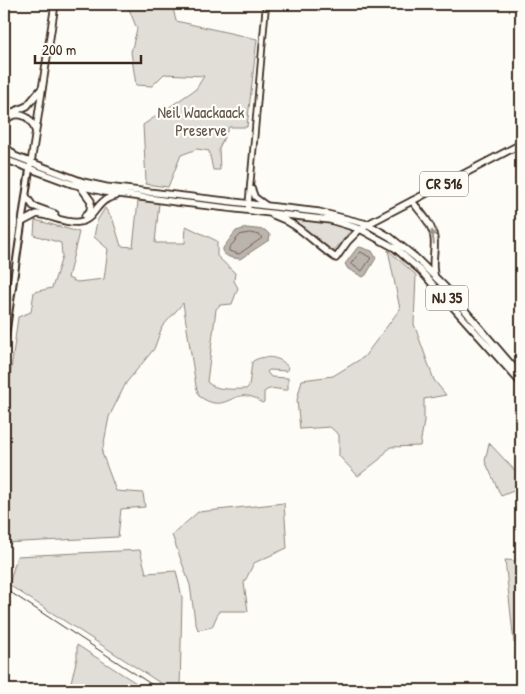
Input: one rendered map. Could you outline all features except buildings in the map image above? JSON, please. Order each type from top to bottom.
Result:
[{"type":"main road","points":[[4,346],[55,4]]},
{"type":"main road","points":[[4,116],[27,106],[42,88]]},
{"type":"main road","points":[[4,122],[12,116],[25,116],[36,130]]},
{"type":"main road","name":"CR 516","points":[[262,211],[295,225],[320,248],[336,258],[348,241],[367,224],[521,144]]},
{"type":"main road","points":[[4,145],[19,158]]},
{"type":"main road","name":"NJ 35","points":[[4,152],[80,186],[124,195],[248,207],[267,206],[326,214],[367,224],[401,245],[416,258],[521,376]]},
{"type":"main road","name":"NJ 35","points":[[4,159],[106,187],[330,220],[360,229],[395,248],[420,270],[521,383]]},
{"type":"main road","points":[[26,196],[30,203],[37,208],[65,217],[81,219],[88,214],[91,204],[90,198],[80,186]]},
{"type":"main road","points":[[22,222],[32,215],[40,214],[80,222],[88,219],[106,199],[124,195]]},
{"type":"main road","points":[[412,201],[429,224],[433,233],[432,266],[436,279]]},
{"type":"main road","points":[[4,298],[12,290]]},
{"type":"street","points":[[248,207],[266,4]]},
{"type":"street","points":[[250,185],[255,197],[267,206]]},
{"type":"green space","name":"Neil Waackaack Preserve","points":[[127,4],[172,4],[176,21],[257,39],[247,127],[229,127],[219,148],[220,170],[213,170],[209,151],[197,149],[181,155],[168,187],[145,184],[143,125],[196,89],[204,76],[164,74],[152,86],[136,85],[131,52],[137,29]]},
{"type":"green space","points":[[138,201],[159,203],[155,243],[185,243],[186,226],[217,241],[217,256],[235,273],[234,281],[238,288],[232,304],[220,305],[216,309],[207,382],[220,388],[246,389],[249,386],[252,362],[266,357],[282,361],[288,368],[287,371],[269,370],[267,372],[271,377],[288,378],[288,390],[267,390],[264,392],[264,402],[262,403],[254,397],[245,396],[222,403],[215,403],[199,396],[183,303],[162,327],[154,349],[126,383],[109,417],[102,453],[116,491],[143,493],[145,507],[121,509],[118,537],[4,543],[4,423],[18,317],[31,312],[34,292],[52,288],[62,257],[61,243],[34,235],[35,220],[79,232],[68,278],[77,282],[104,279],[108,249],[94,237],[97,221],[105,208],[113,220],[121,246],[133,247]]},
{"type":"green space","points":[[292,218],[330,223],[351,230],[333,252],[291,220]]},
{"type":"green space","points":[[388,250],[416,275],[414,324],[434,380],[446,395],[424,399],[424,421],[420,446],[390,447],[380,459],[358,476],[339,456],[339,435],[330,427],[300,429],[297,400],[302,380],[333,376],[364,357],[400,309]]},
{"type":"green space","points":[[489,443],[521,477],[521,488],[501,496],[485,461]]},
{"type":"green space","points":[[284,503],[287,548],[254,563],[244,583],[248,611],[219,611],[212,627],[198,630],[190,585],[172,535],[198,512]]},
{"type":"green space","points":[[140,550],[146,573],[176,571],[182,597],[180,690],[171,690],[9,585],[17,556]]},
{"type":"green space","points":[[505,560],[521,561],[521,642],[514,643]]},
{"type":"green space","points":[[77,645],[147,690],[69,690],[77,658]]},
{"type":"water","points":[[247,228],[265,230],[270,235],[269,240],[240,259],[229,257],[223,253],[223,248],[236,231]]},
{"type":"water","points":[[360,247],[372,251],[376,258],[363,277],[348,269],[345,264],[357,248]]},
{"type":"railway","points":[[4,588],[160,690]]}]
